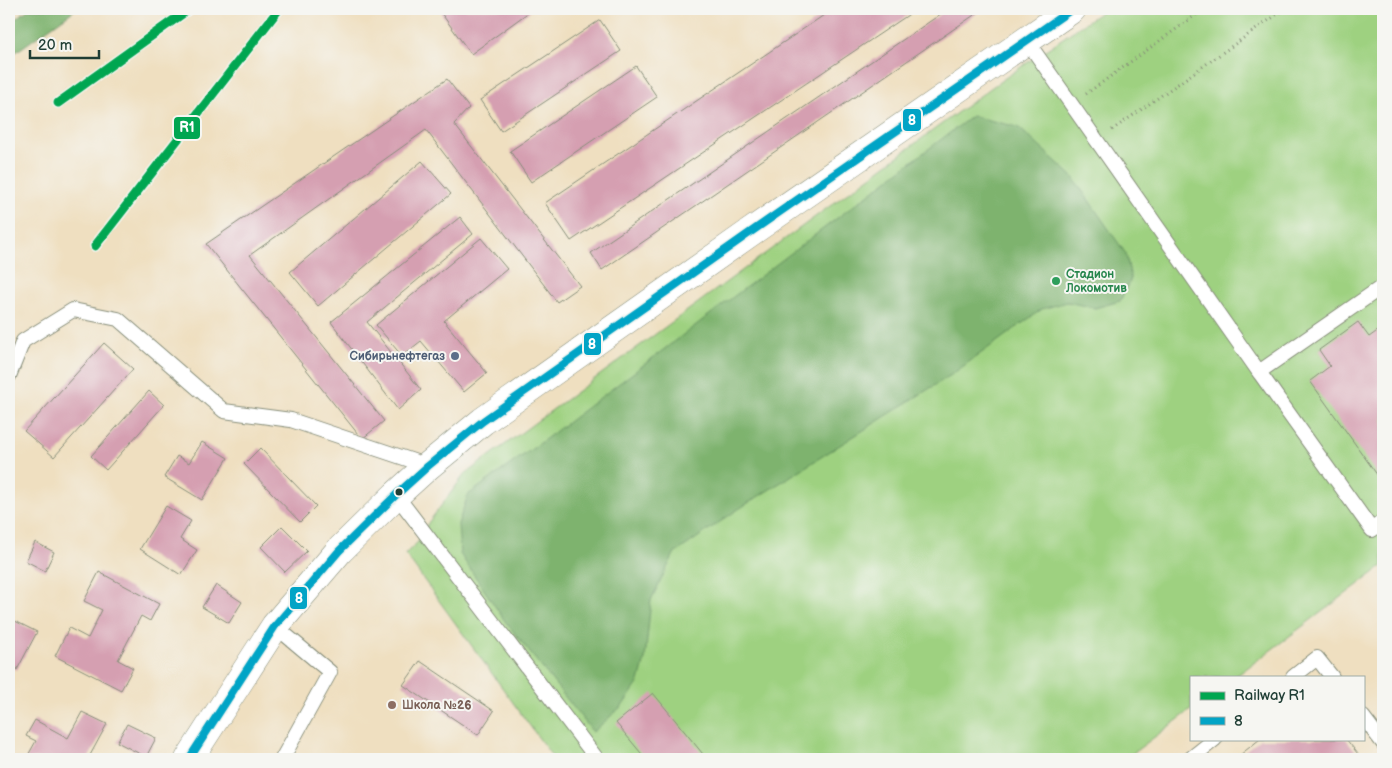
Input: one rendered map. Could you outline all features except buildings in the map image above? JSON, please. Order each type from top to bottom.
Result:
[{"type":"main road","points":[[189,759],[276,626],[339,551],[428,466],[483,421],[515,398],[740,239],[1072,9]]},
{"type":"lane","points":[[1026,40],[1372,530],[1383,521]]},
{"type":"lane","points":[[1259,372],[1383,286]]},
{"type":"lane","points":[[9,376],[12,358],[23,341],[73,310],[118,319],[224,411],[291,420],[428,466]]},
{"type":"lane","points":[[396,495],[597,759]]},
{"type":"lane","points":[[276,626],[330,672],[282,759]]},
{"type":"lane","points":[[1294,676],[1318,658],[1331,676]]},
{"type":"lane","points":[[1364,718],[1383,743]]},
{"type":"lane","points":[[1190,759],[1214,740]]},
{"type":"path","points":[[1071,105],[1204,9]]},
{"type":"path","points":[[1097,141],[1285,9]]},
{"type":"green space","points":[[29,9],[76,9],[9,57],[9,23]]},
{"type":"green space","name":"Стадион Локомотив","points":[[1105,9],[1383,9],[1383,566],[1236,676],[1190,676],[1190,711],[1125,759],[554,759],[405,554],[418,542],[428,523],[465,474],[992,87]]},
{"type":"green space","points":[[972,116],[1018,127],[1072,176],[1126,254],[1131,279],[1120,301],[1095,308],[1067,302],[1042,309],[951,375],[737,510],[674,554],[651,600],[645,659],[639,682],[623,705],[593,732],[505,621],[460,554],[458,524],[468,495],[543,441]]},
{"type":"rail line","name":"R1","points":[[58,103],[189,9]]},
{"type":"rail line","name":"R1","points":[[95,246],[279,9]]},
{"type":"transit line","name":"8","points":[[189,759],[275,626],[339,551],[428,466],[483,421],[1072,9]]},
{"type":"place","name":"Стадион Локомотив","points":[[1056,281]]},
{"type":"place","name":"Сибирьнефтегаз","points":[[455,356]]},
{"type":"place","name":"Школа №26","points":[[392,705]]}]
